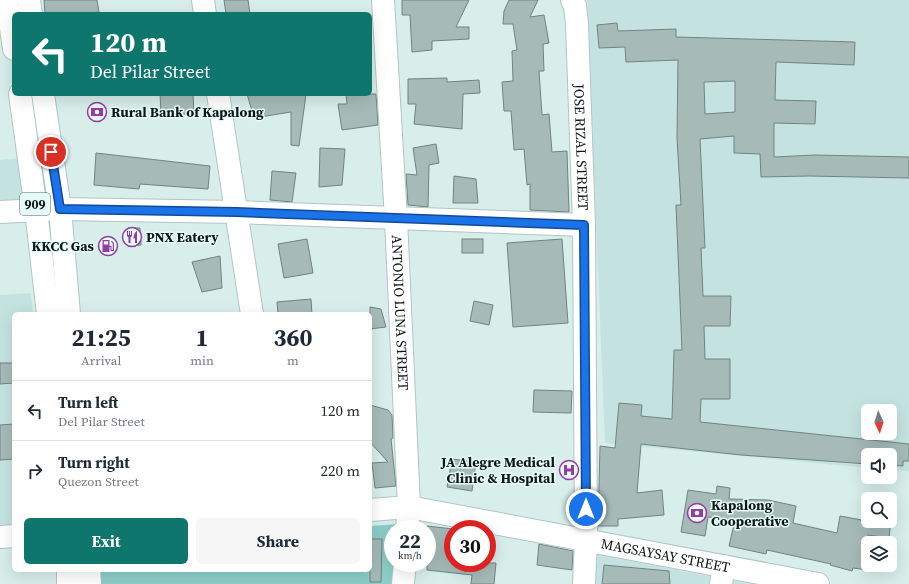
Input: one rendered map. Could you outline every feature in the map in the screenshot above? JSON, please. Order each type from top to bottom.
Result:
[{"type":"main road","points":[[7,0],[12,35]]},
{"type":"main road","points":[[29,0],[31,12]]},
{"type":"main road","points":[[203,0],[205,12]]},
{"type":"main road","name":"ANTONIO LUNA STREET","points":[[383,0],[396,219],[409,507],[408,520]]},
{"type":"main road","name":"JOSE RIZAL STREET","points":[[572,0],[575,6],[577,24],[584,225],[586,540],[584,584]]},
{"type":"main road","name":"909","points":[[20,96],[36,210],[48,312]]},
{"type":"main road","name":"909","points":[[43,96],[60,209],[69,312]]},
{"type":"main road","points":[[218,96],[252,312]]},
{"type":"main road","points":[[0,212],[60,209],[237,212],[584,225]]},
{"type":"main road","name":"MAGSAYSAY STREET","points":[[372,510],[409,507],[586,540],[722,575],[818,584]]},
{"type":"main road","points":[[0,538],[12,536]]},
{"type":"main road","points":[[68,572],[68,584]]},
{"type":"main road","points":[[89,572],[90,584]]},
{"type":"main road","points":[[403,584],[404,572]]},
{"type":"shaded area","points":[[587,0],[909,0],[909,471],[897,470],[897,448],[861,448],[861,467],[605,443]]},
{"type":"shaded area","points":[[20,158],[24,198],[0,201],[0,160]]},
{"type":"shaded area","points":[[31,293],[33,312],[12,312],[12,526],[0,527],[0,295]]},
{"type":"shaded area","points":[[384,525],[384,572],[394,572],[393,584],[101,584],[100,572],[372,572],[372,526]]},
{"type":"shaded area","points":[[595,554],[749,584],[593,584]]},
{"type":"building","points":[[44,0],[97,0],[99,12],[45,12]]},
{"type":"building","points":[[224,0],[248,0],[250,12],[226,12]]},
{"type":"building","points":[[402,0],[469,0],[456,27],[469,27],[469,39],[432,41],[432,50],[412,52],[410,15],[402,15]]},
{"type":"building","points":[[509,0],[538,0],[530,17],[544,15],[549,43],[543,44],[544,71],[539,71],[542,115],[549,114],[552,152],[567,151],[569,212],[530,210],[530,184],[527,185],[524,149],[514,150],[511,111],[504,111],[502,82],[513,81],[512,51],[517,50],[513,24],[503,24],[504,11]]},
{"type":"building","points":[[617,23],[618,31],[676,29],[676,37],[855,42],[854,65],[776,62],[775,100],[816,101],[815,124],[774,123],[774,157],[815,155],[909,157],[909,178],[809,176],[761,177],[760,154],[734,153],[734,136],[700,139],[705,248],[701,248],[703,296],[731,296],[730,326],[704,326],[705,359],[730,359],[730,399],[701,399],[700,422],[909,444],[909,461],[903,461],[903,466],[897,466],[897,448],[861,448],[861,464],[741,455],[641,444],[637,493],[662,490],[664,515],[618,519],[618,526],[598,526],[600,446],[615,448],[619,403],[642,405],[641,416],[672,419],[674,350],[682,350],[676,205],[681,205],[677,138],[678,60],[626,62],[625,47],[599,48],[597,25]],"holes":[[[735,81],[735,112],[705,114],[704,82]]]},
{"type":"building","points":[[447,78],[447,82],[479,80],[480,93],[463,94],[462,129],[414,124],[416,104],[408,104],[408,79]]},
{"type":"building","points":[[372,94],[376,94],[378,125],[342,130],[338,104],[347,104],[346,96],[372,96]]},
{"type":"building","points":[[160,96],[193,96],[194,114],[161,114]]},
{"type":"building","points":[[248,96],[306,96],[299,146],[291,145],[291,112],[254,118]]},
{"type":"building","points":[[436,144],[439,163],[429,165],[428,207],[408,205],[406,174],[417,175],[413,148]]},
{"type":"building","points":[[320,148],[345,149],[342,185],[319,187]]},
{"type":"building","points":[[96,153],[210,166],[208,189],[140,184],[139,189],[94,185]]},
{"type":"building","points":[[272,171],[296,173],[292,202],[270,200]]},
{"type":"building","points":[[454,176],[476,179],[478,203],[453,203]]},
{"type":"building","points":[[128,228],[140,228],[141,245],[128,246]]},
{"type":"building","points":[[307,239],[313,273],[284,278],[278,244]]},
{"type":"building","points":[[462,239],[483,239],[483,253],[462,253]]},
{"type":"building","points":[[562,239],[568,323],[513,327],[507,243]]},
{"type":"building","points":[[220,256],[222,288],[202,292],[192,262]]},
{"type":"building","points":[[311,299],[312,312],[278,312],[277,302]]},
{"type":"building","points":[[474,301],[493,305],[489,325],[470,321]]},
{"type":"building","points":[[370,307],[381,309],[386,327],[372,329],[372,312],[370,312]]},
{"type":"building","points":[[0,363],[12,363],[12,383],[0,384]]},
{"type":"building","points":[[534,390],[572,391],[571,413],[533,412]]},
{"type":"building","points":[[372,406],[388,410],[392,415],[393,438],[391,439],[396,486],[375,488],[372,463],[388,462],[372,444]]},
{"type":"building","points":[[12,424],[12,459],[0,460],[0,425]]},
{"type":"building","points":[[452,459],[476,462],[472,491],[447,487]]},
{"type":"building","points":[[717,486],[730,488],[729,499],[768,500],[796,506],[793,523],[837,533],[840,516],[861,520],[861,528],[890,528],[889,536],[861,536],[861,569],[853,568],[852,571],[830,565],[831,564],[767,550],[766,554],[729,546],[735,520],[708,517],[705,536],[681,532],[688,490],[716,494]]},
{"type":"building","points":[[436,527],[444,528],[444,572],[436,571]]},
{"type":"building","points":[[372,539],[382,539],[381,582],[370,582],[370,572],[372,572]]},
{"type":"building","points":[[539,544],[573,551],[572,570],[537,565]]},
{"type":"building","points":[[604,565],[669,571],[670,584],[602,584]]},
{"type":"building","points":[[445,572],[495,572],[494,584],[471,584],[472,575]]},
{"type":"place","name":"Rural Bank of Kapalong","points":[[97,112]]},
{"type":"place","name":"PNX Eatery","points":[[132,237]]},
{"type":"place","name":"KKCC Gas","points":[[108,246]]},
{"type":"place","name":"JA Alegre Medical Clinic & Hospital","points":[[569,470]]},
{"type":"place","name":"Kapalong Cooperative","points":[[697,513]]},
{"type":"route","points":[[51,152],[60,209],[237,212],[584,225],[586,509]]}]
